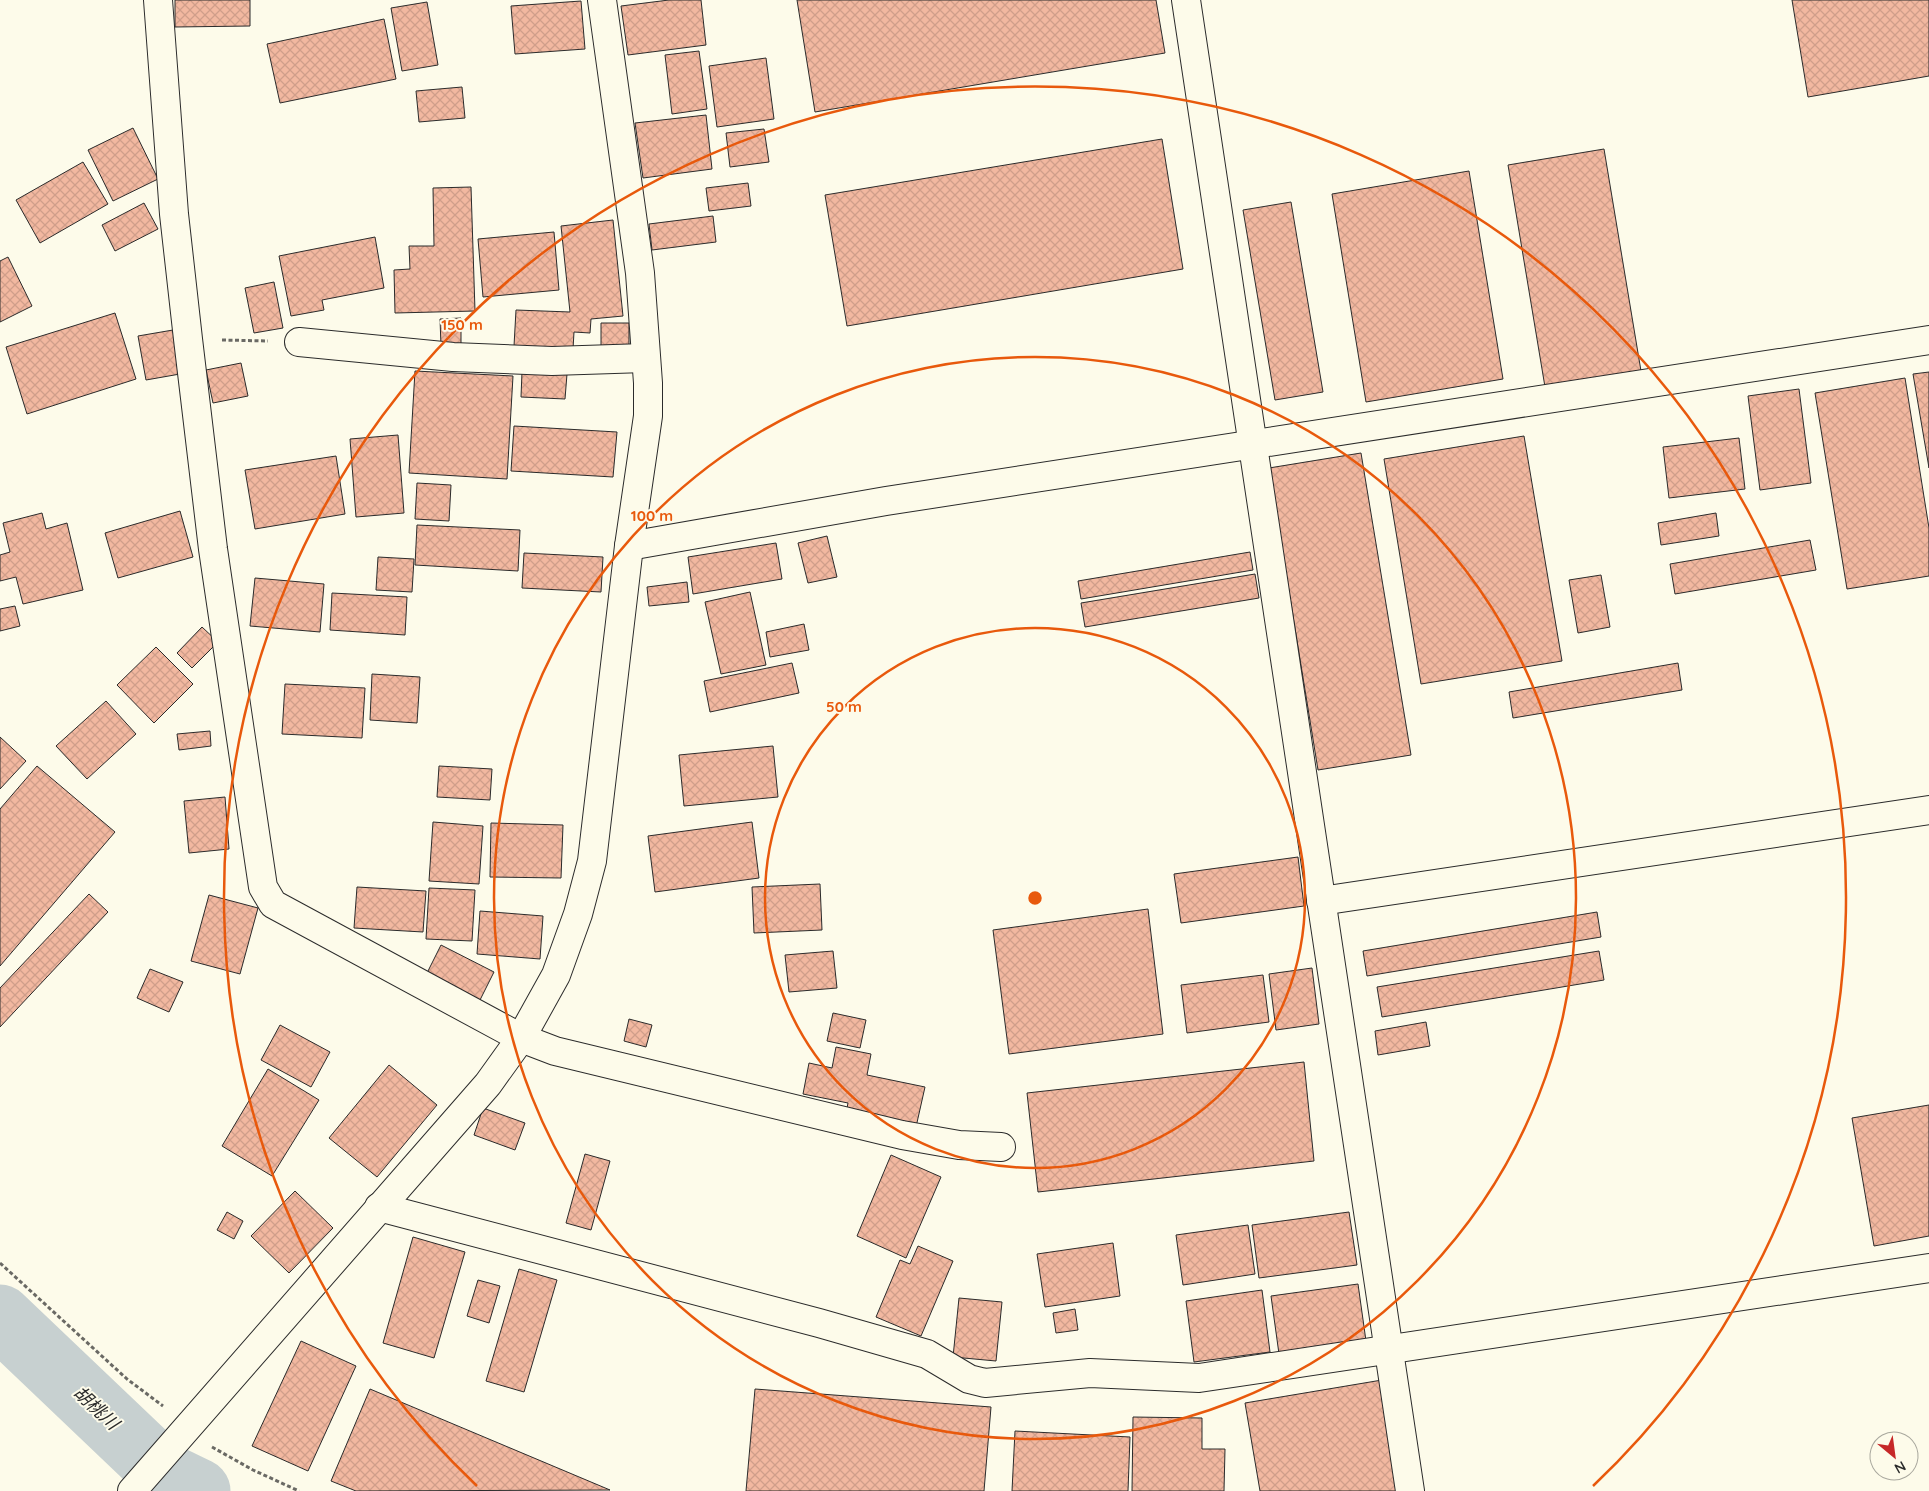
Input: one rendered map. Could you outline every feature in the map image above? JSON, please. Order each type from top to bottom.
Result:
[{"type":"street","points":[[158,0],[174,214],[213,549],[263,887],[273,904],[521,1038],[555,1051],[902,1135],[959,1145],[1001,1147]]},
{"type":"street","points":[[132,1491],[488,1084],[521,1038],[556,975],[578,914],[592,861],[629,546],[648,416],[648,383],[640,273],[602,0]]},
{"type":"street","points":[[1186,0],[1410,1491]]},
{"type":"street","points":[[629,546],[886,501],[1929,340]]},
{"type":"street","points":[[299,342],[453,357],[552,361],[645,358]]},
{"type":"street","points":[[1321,901],[1929,810]]},
{"type":"street","points":[[379,1207],[810,1321],[927,1354],[969,1379],[985,1383],[1090,1373],[1199,1378],[1929,1268]]},
{"type":"path","points":[[188,339],[299,342]]},
{"type":"path","points":[[0,1263],[127,1379],[189,1426],[211,1446],[252,1470],[299,1491]]},
{"type":"building","points":[[175,0],[250,0],[250,26],[175,27]]},
{"type":"building","points":[[669,0],[701,0],[706,45],[628,55],[621,6]]},
{"type":"building","points":[[797,0],[1156,0],[1165,53],[815,112]]},
{"type":"building","points":[[1792,0],[1929,0],[1929,76],[1808,97]]},
{"type":"building","points":[[581,1],[585,49],[515,54],[511,6]]},
{"type":"building","points":[[427,2],[438,65],[402,71],[391,8]]},
{"type":"building","points":[[384,19],[396,79],[280,103],[267,44]]},
{"type":"building","points":[[699,51],[707,109],[672,114],[665,55]]},
{"type":"building","points":[[766,58],[774,119],[717,127],[709,66]]},
{"type":"building","points":[[462,87],[465,118],[419,122],[416,91]]},
{"type":"building","points":[[706,115],[712,169],[643,178],[635,123]]},
{"type":"building","points":[[133,128],[158,179],[113,201],[88,150]]},
{"type":"building","points":[[764,129],[769,162],[730,167],[726,133]]},
{"type":"building","points":[[1162,139],[1183,269],[847,326],[825,195]]},
{"type":"building","points":[[1604,149],[1641,371],[1545,387],[1508,165]]},
{"type":"building","points":[[83,162],[108,204],[40,243],[16,200]]},
{"type":"building","points":[[1469,171],[1503,379],[1366,402],[1332,194]]},
{"type":"building","points":[[748,183],[751,206],[709,211],[706,188]]},
{"type":"building","points":[[471,187],[475,311],[395,313],[394,270],[410,269],[409,246],[434,246],[433,188]]},
{"type":"building","points":[[1291,202],[1323,392],[1275,400],[1243,210]]},
{"type":"building","points":[[144,203],[158,229],[115,251],[102,225]]},
{"type":"building","points":[[713,216],[716,242],[652,250],[649,224]]},
{"type":"building","points":[[613,220],[623,316],[591,319],[590,333],[574,332],[573,349],[514,346],[516,310],[570,312],[561,226]]},
{"type":"building","points":[[554,232],[559,290],[483,297],[478,239]]},
{"type":"building","points":[[375,237],[384,288],[322,300],[324,310],[291,316],[279,256]]},
{"type":"building","points":[[8,257],[32,306],[0,322],[0,261]]},
{"type":"building","points":[[274,282],[283,328],[254,333],[245,288]]},
{"type":"building","points":[[115,313],[136,379],[27,414],[6,347]]},
{"type":"building","points":[[461,318],[461,345],[441,346],[440,319]]},
{"type":"building","points":[[601,323],[629,323],[629,352],[601,353]]},
{"type":"building","points":[[173,330],[180,374],[146,380],[138,336]]},
{"type":"building","points":[[241,363],[248,396],[213,403],[206,370]]},
{"type":"building","points":[[415,371],[513,376],[507,479],[409,473]]},
{"type":"building","points":[[522,372],[567,374],[565,399],[521,397]]},
{"type":"building","points":[[1929,372],[1929,468],[1913,374]]},
{"type":"building","points":[[1905,378],[1929,528],[1929,576],[1847,589],[1815,393]]},
{"type":"building","points":[[1799,389],[1811,483],[1760,490],[1748,396]]},
{"type":"building","points":[[514,426],[617,432],[613,477],[511,471]]},
{"type":"building","points":[[398,435],[404,513],[356,517],[350,439]]},
{"type":"building","points":[[1524,436],[1562,661],[1421,684],[1384,459]]},
{"type":"building","points":[[1739,438],[1745,489],[1669,498],[1663,447]]},
{"type":"building","points":[[1361,453],[1411,755],[1318,770],[1269,468]]},
{"type":"building","points":[[336,456],[345,514],[255,529],[245,470]]},
{"type":"building","points":[[417,483],[451,485],[449,521],[415,519]]},
{"type":"building","points":[[180,511],[193,557],[118,578],[105,533]]},
{"type":"building","points":[[42,513],[46,529],[67,523],[83,590],[23,604],[16,577],[0,581],[0,555],[10,552],[3,523]]},
{"type":"building","points":[[1716,513],[1719,536],[1661,545],[1658,523]]},
{"type":"building","points":[[417,525],[520,530],[518,571],[415,565]]},
{"type":"building","points":[[827,536],[837,577],[808,583],[798,543]]},
{"type":"building","points":[[1810,540],[1816,570],[1675,594],[1670,564]]},
{"type":"building","points":[[776,543],[782,579],[693,594],[688,557]]},
{"type":"building","points":[[1250,552],[1253,570],[1081,599],[1078,581]]},
{"type":"building","points":[[524,553],[603,557],[601,592],[522,588]]},
{"type":"building","points":[[378,557],[414,559],[412,592],[376,590]]},
{"type":"building","points":[[1255,574],[1259,598],[1085,627],[1081,603]]},
{"type":"building","points":[[1601,575],[1610,627],[1578,633],[1569,580]]},
{"type":"building","points":[[255,578],[324,584],[320,632],[250,626]]},
{"type":"building","points":[[687,582],[689,602],[649,606],[647,587]]},
{"type":"building","points":[[750,592],[766,665],[721,674],[705,602]]},
{"type":"building","points":[[332,593],[407,597],[405,635],[330,630]]},
{"type":"building","points":[[15,606],[20,626],[0,631],[0,609]]},
{"type":"building","points":[[804,624],[809,650],[770,657],[766,632]]},
{"type":"building","points":[[202,627],[218,642],[192,668],[177,653]]},
{"type":"building","points":[[156,647],[193,684],[154,723],[117,685]]},
{"type":"building","points":[[792,663],[799,693],[710,712],[704,681]]},
{"type":"building","points":[[1678,663],[1682,690],[1513,718],[1509,692]]},
{"type":"building","points":[[372,674],[420,677],[417,723],[370,720]]},
{"type":"building","points":[[285,684],[365,688],[362,738],[282,734]]},
{"type":"building","points":[[106,701],[136,734],[87,779],[56,746]]},
{"type":"building","points":[[210,731],[211,746],[179,750],[177,734]]},
{"type":"building","points":[[0,737],[26,761],[0,789]]},
{"type":"building","points":[[773,746],[778,797],[684,806],[679,755]]},
{"type":"building","points":[[37,766],[115,832],[0,966],[0,809]]},
{"type":"building","points":[[439,766],[492,769],[490,800],[437,797]]},
{"type":"building","points":[[225,797],[229,849],[189,853],[184,801]]},
{"type":"building","points":[[433,822],[483,826],[479,884],[429,881]]},
{"type":"building","points":[[752,822],[759,878],[655,892],[648,836]]},
{"type":"building","points":[[491,823],[563,825],[561,878],[490,877]]},
{"type":"building","points":[[1298,857],[1304,906],[1181,923],[1174,874]]},
{"type":"building","points":[[820,884],[822,930],[754,933],[752,887]]},
{"type":"building","points":[[357,887],[426,891],[423,932],[354,928]]},
{"type":"building","points":[[429,888],[475,890],[472,941],[426,939]]},
{"type":"building","points":[[89,894],[108,912],[0,1027],[0,988]]},
{"type":"building","points":[[209,895],[258,908],[240,974],[191,961]]},
{"type":"building","points":[[1148,909],[1163,1034],[1009,1054],[993,930]]},
{"type":"building","points":[[480,911],[543,916],[540,959],[477,954]]},
{"type":"building","points":[[1597,912],[1601,937],[1367,976],[1363,951]]},
{"type":"building","points":[[441,945],[494,972],[478,1004],[425,977]]},
{"type":"building","points":[[833,951],[837,988],[789,992],[785,955]]},
{"type":"building","points":[[1599,951],[1604,980],[1382,1017],[1377,987]]},
{"type":"building","points":[[1312,968],[1319,1024],[1276,1030],[1269,974]]},
{"type":"building","points":[[150,969],[183,982],[169,1012],[137,998]]},
{"type":"building","points":[[1263,975],[1269,1022],[1187,1033],[1181,985]]},
{"type":"building","points":[[833,1013],[866,1020],[860,1048],[827,1041]]},
{"type":"building","points":[[629,1019],[652,1025],[646,1047],[624,1041]]},
{"type":"building","points":[[1426,1022],[1430,1046],[1378,1055],[1375,1031]]},
{"type":"building","points":[[280,1025],[330,1052],[311,1087],[261,1060]]},
{"type":"building","points":[[836,1047],[871,1054],[867,1075],[925,1087],[916,1127],[846,1113],[848,1103],[803,1094],[809,1063],[832,1068]]},
{"type":"building","points":[[1304,1062],[1314,1161],[1038,1192],[1027,1093]]},
{"type":"building","points":[[389,1065],[437,1105],[377,1177],[329,1138]]},
{"type":"building","points":[[268,1069],[319,1100],[272,1176],[222,1146]]},
{"type":"building","points":[[1929,1105],[1929,1236],[1874,1246],[1852,1118]]},
{"type":"building","points":[[483,1108],[525,1123],[515,1150],[474,1135]]},
{"type":"building","points":[[585,1154],[610,1161],[591,1230],[566,1223]]},
{"type":"building","points":[[891,1155],[941,1177],[906,1258],[857,1236]]},
{"type":"building","points":[[295,1191],[333,1228],[289,1273],[251,1236]]},
{"type":"building","points":[[227,1212],[243,1221],[234,1239],[217,1230]]},
{"type":"building","points":[[1349,1212],[1357,1265],[1259,1278],[1252,1225]]},
{"type":"building","points":[[1248,1225],[1255,1274],[1183,1285],[1176,1235]]},
{"type":"building","points":[[413,1237],[465,1252],[434,1358],[383,1343]]},
{"type":"building","points":[[1113,1243],[1120,1296],[1045,1307],[1037,1254]]},
{"type":"building","points":[[918,1246],[953,1261],[921,1336],[876,1317],[900,1260],[910,1264]]},
{"type":"building","points":[[519,1269],[557,1280],[524,1392],[486,1381]]},
{"type":"building","points":[[478,1280],[500,1286],[489,1323],[467,1316]]},
{"type":"building","points":[[1358,1284],[1366,1341],[1279,1354],[1271,1296]]},
{"type":"building","points":[[1262,1290],[1270,1352],[1194,1362],[1186,1301]]},
{"type":"building","points":[[959,1298],[1002,1302],[996,1361],[953,1357]]},
{"type":"building","points":[[1075,1309],[1078,1330],[1056,1333],[1053,1313]]},
{"type":"building","points":[[301,1341],[356,1366],[308,1471],[252,1446]]},
{"type":"building","points":[[1382,1380],[1400,1491],[1260,1491],[1245,1403]]},
{"type":"building","points":[[370,1389],[610,1490],[356,1491],[331,1481]]},
{"type":"building","points":[[755,1389],[991,1407],[984,1491],[746,1491]]},
{"type":"building","points":[[1133,1417],[1202,1418],[1202,1449],[1225,1449],[1224,1491],[1132,1491]]},
{"type":"building","points":[[1015,1431],[1130,1437],[1128,1491],[1012,1491]]},
{"type":"waterway","name":"胡桃川","points":[[0,1317],[167,1476],[198,1491]]}]
